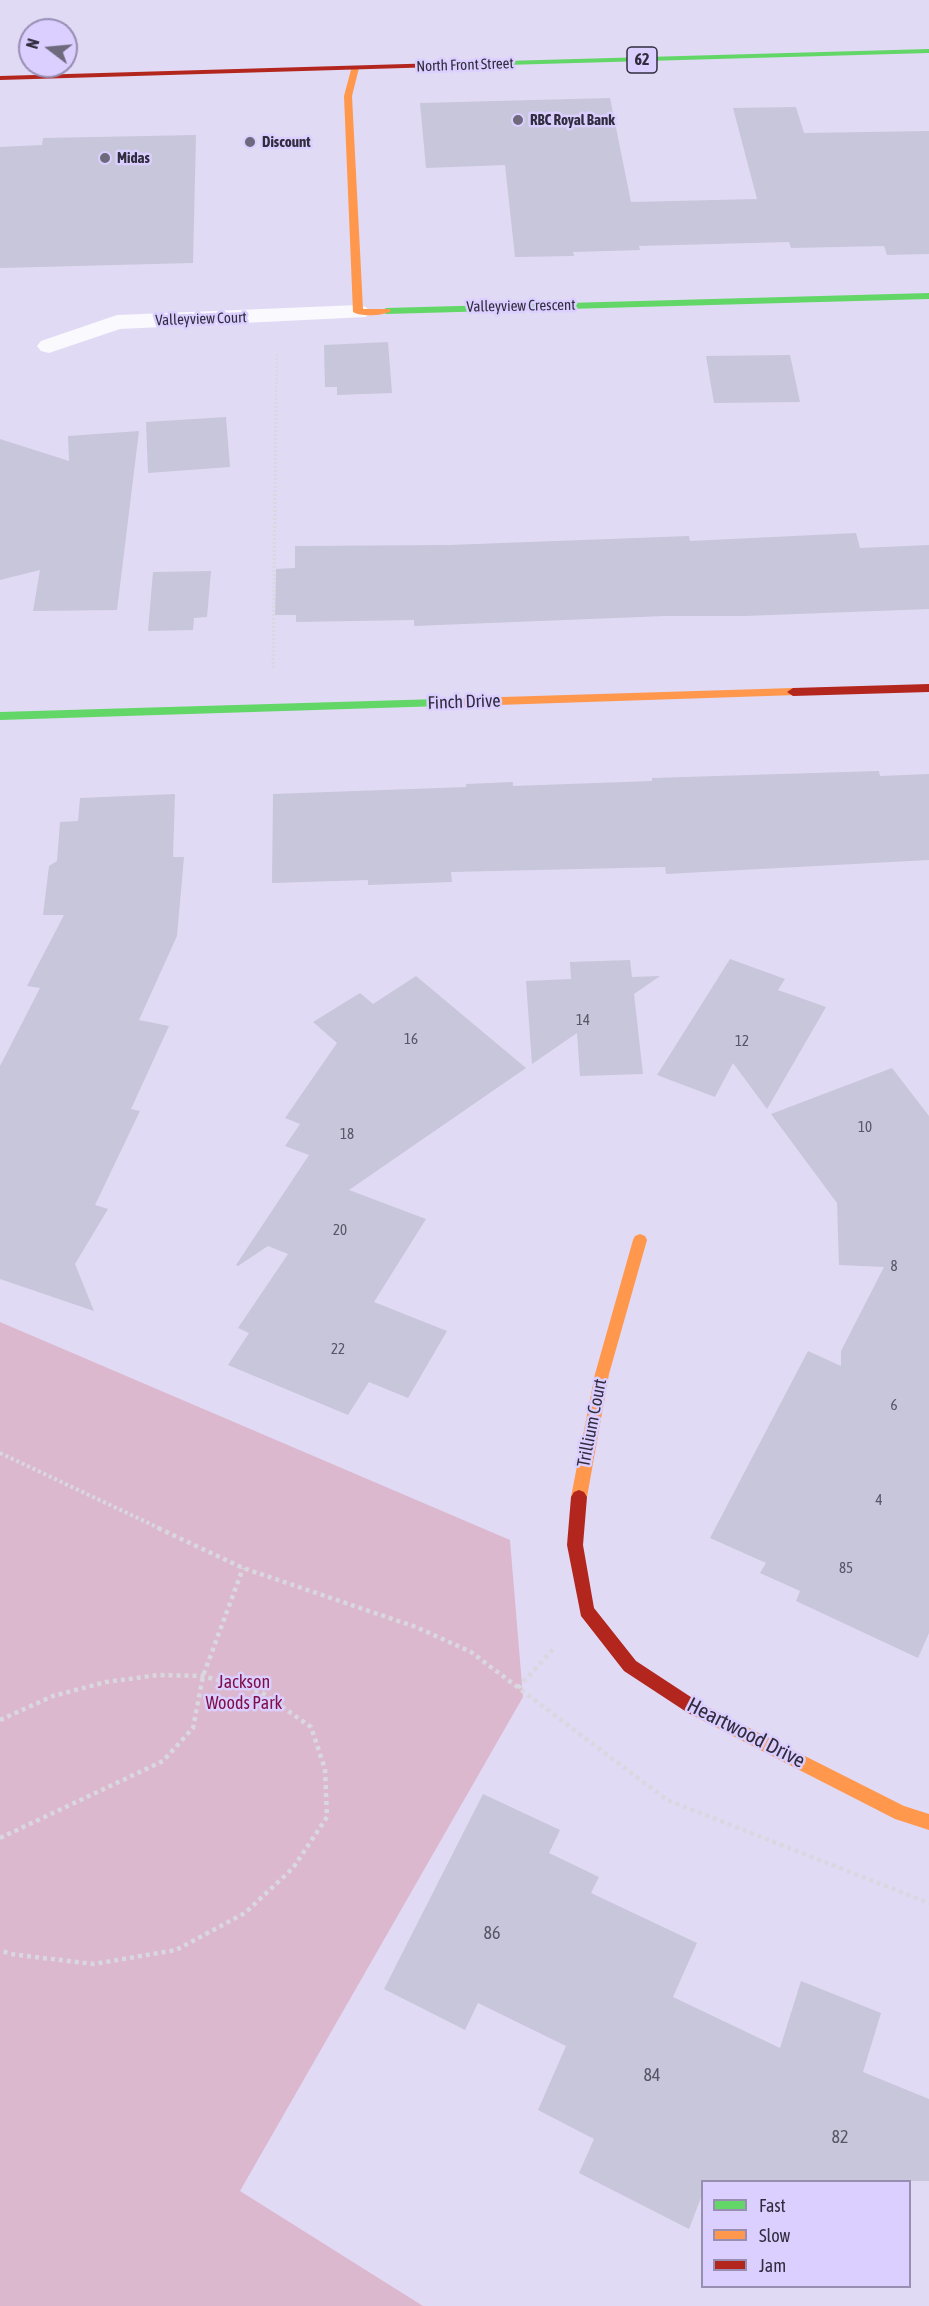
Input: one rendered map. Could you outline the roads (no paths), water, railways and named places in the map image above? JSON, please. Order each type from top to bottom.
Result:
[{"type":"street","name":"North Front Street","points":[[0,78],[929,51]]},
{"type":"street","points":[[355,68],[348,96],[358,312]]},
{"type":"street","name":"Valleyview Crescent","points":[[358,312],[433,308],[929,296]]},
{"type":"street","name":"Valleyview Court","points":[[49,346],[117,322],[358,312]]},
{"type":"street","name":"Finch Drive","points":[[0,716],[929,688]]},
{"type":"street","name":"Trillium Court","points":[[587,1611],[575,1545],[580,1486],[602,1374],[640,1240]]},
{"type":"street","name":"Heartwood Drive","points":[[587,1611],[630,1666],[685,1703],[902,1813],[929,1822]]},
{"type":"place","name":"RBC Royal Bank","points":[[518,120]]},
{"type":"place","name":"Discount","points":[[250,142]]},
{"type":"place","name":"Midas","points":[[105,158]]},
{"type":"park label","name":"Jackson Woods Park","points":[[244,1692]]}]
